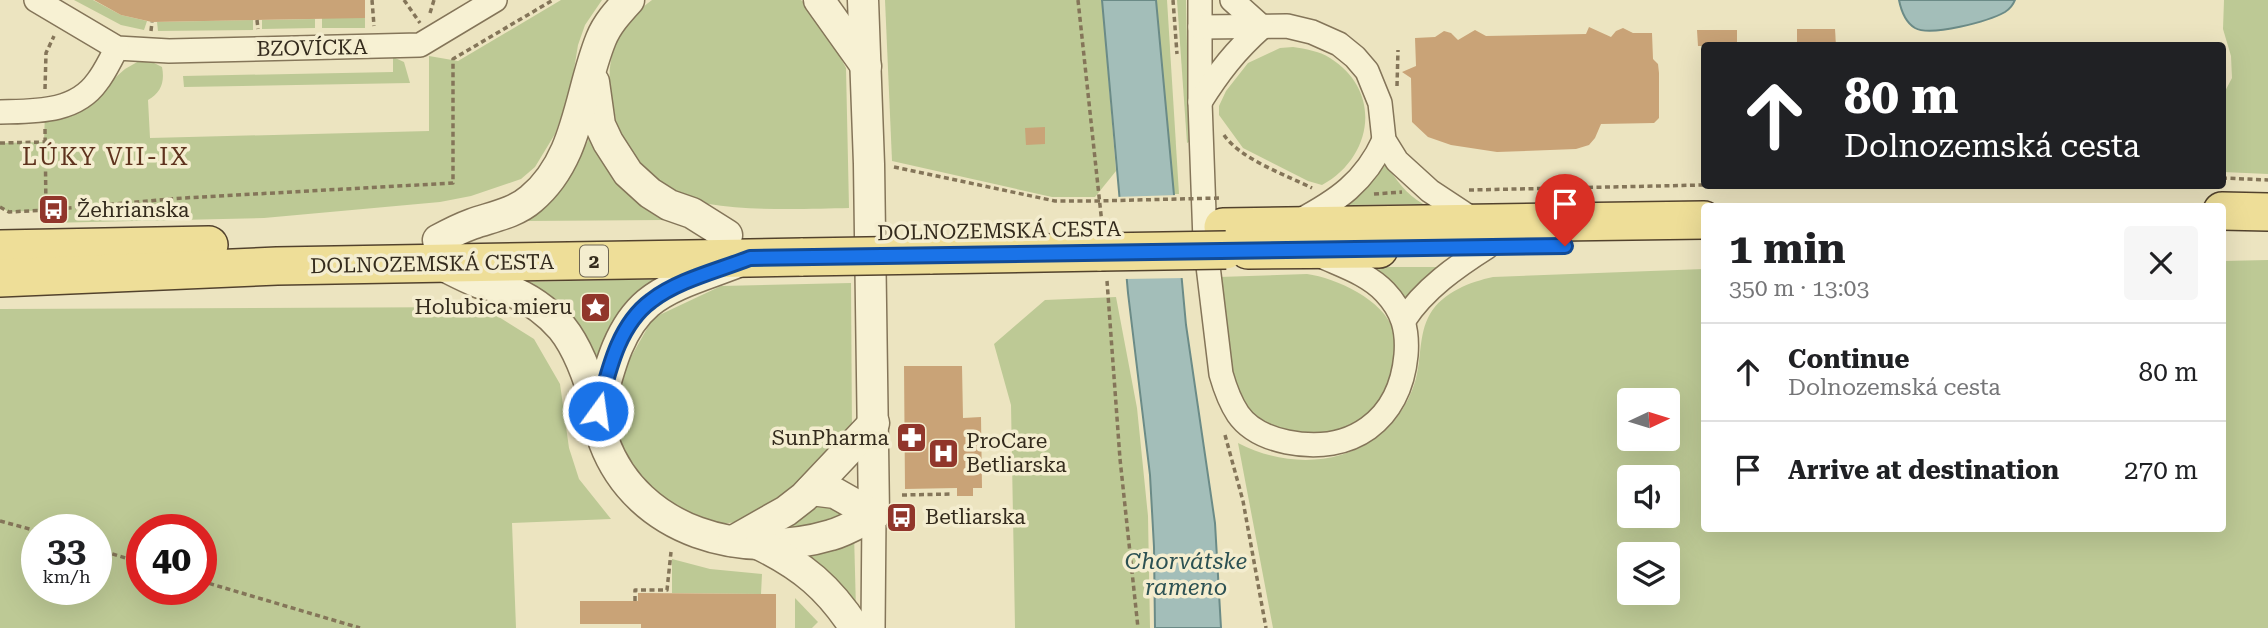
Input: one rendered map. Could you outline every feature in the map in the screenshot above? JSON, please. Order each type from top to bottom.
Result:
[{"type":"main road","points":[[2226,211],[2268,212]]},
{"type":"main road","name":"DOLNOZEMSKÁ CESTA","points":[[0,249],[438,252],[930,244],[1101,237],[1223,225],[1301,237],[1482,234],[1701,219]]},
{"type":"main road","name":"DOLNOZEMSKÁ CESTA","points":[[1482,234],[1701,243]]},
{"type":"main road","points":[[2226,234],[2268,235]]},
{"type":"main road","name":"DOLNOZEMSKÁ CESTA","points":[[0,278],[277,266],[438,252]]},
{"type":"street","name":"BZOVÍCKA","points":[[36,0],[117,48],[169,51],[420,45],[495,0]]},
{"type":"street","points":[[629,0],[606,30],[568,148],[548,182],[530,200],[511,211],[470,225],[438,252],[479,282],[505,289],[538,306],[564,331],[586,373],[604,440],[617,470],[643,501],[660,514],[690,530],[746,543],[783,556],[812,576],[855,628]]},
{"type":"street","points":[[819,0],[866,66]]},
{"type":"street","points":[[863,0],[874,422],[873,628]]},
{"type":"street","points":[[1200,0],[1200,102],[1205,241],[1219,361],[1225,388],[1237,413],[1259,433],[1270,438],[1307,445],[1335,444],[1363,432],[1384,415],[1400,387],[1406,351],[1404,320],[1398,308],[1384,290],[1301,237],[1320,210],[1360,179],[1384,140]]},
{"type":"street","points":[[1232,0],[1262,27]]},
{"type":"street","points":[[1200,27],[1287,26],[1329,38],[1349,51],[1367,71],[1382,116],[1384,140],[1396,161],[1482,234],[1453,271],[1412,307],[1404,320]]},
{"type":"street","points":[[1200,102],[1224,64],[1262,27]]},
{"type":"street","points":[[0,112],[45,111],[75,102],[96,84],[117,48]]},
{"type":"street","points":[[593,67],[600,125],[628,173],[650,193],[669,205],[692,213],[738,246],[640,311],[618,347],[609,368],[598,411]]},
{"type":"street","points":[[746,543],[811,490],[874,422]]},
{"type":"street","points":[[811,490],[841,495],[874,515]]},
{"type":"street","points":[[746,543],[789,543],[829,536],[874,515]]},
{"type":"path","points":[[372,0],[374,32]]},
{"type":"path","points":[[404,0],[421,25]]},
{"type":"path","points":[[427,22],[434,0]]},
{"type":"path","points":[[0,207],[9,212],[183,198],[453,183],[453,59],[553,0]]},
{"type":"path","points":[[1078,0],[1138,628]]},
{"type":"path","points":[[1397,86],[1398,50]]},
{"type":"path","points":[[1222,132],[1230,144],[1251,158],[1318,191],[1339,196],[1430,191],[1701,185]]},
{"type":"path","points":[[0,143],[45,142]]},
{"type":"path","points":[[892,167],[1055,201],[1101,237],[1223,225]]},
{"type":"path","points":[[2226,178],[2268,180]]},
{"type":"path","points":[[902,495],[953,494]]},
{"type":"path","points":[[0,520],[21,526]]},
{"type":"path","points":[[635,601],[635,590],[667,590],[671,552]]},
{"type":"path","points":[[217,586],[360,628]]},
{"type":"green space","points":[[74,0],[93,0],[121,15],[147,21],[144,30],[121,25]]},
{"type":"green space","points":[[561,0],[602,0],[585,25],[578,45],[571,88],[555,134],[535,167],[521,179],[471,196],[440,202],[264,218],[46,223],[46,210],[9,212],[0,207],[0,143],[44,142],[45,111],[109,83],[139,61],[154,63],[162,67],[163,72],[159,90],[148,100],[150,138],[429,131],[429,56],[458,61]]},
{"type":"green space","points":[[652,0],[801,0],[819,16],[846,68],[849,208],[752,208],[702,203],[659,189],[641,173],[625,154],[621,142],[611,92],[610,65],[624,29]]},
{"type":"green space","points":[[885,0],[1102,0],[1116,171],[1095,197],[1052,197],[892,161]]},
{"type":"green space","points":[[1156,0],[1167,0],[1179,194],[1174,194]]},
{"type":"green space","points":[[1177,0],[1186,0],[1187,143]]},
{"type":"green space","points":[[2224,0],[2268,0],[2268,174],[2226,172],[2226,89],[2232,78],[2231,56],[2223,29]]},
{"type":"green space","points":[[322,18],[365,18],[365,28],[322,28]]},
{"type":"green space","points":[[315,19],[315,28],[262,29],[262,20]]},
{"type":"green space","points":[[253,20],[253,30],[158,31],[157,22]]},
{"type":"green space","points":[[1293,47],[1330,58],[1347,72],[1358,88],[1364,105],[1365,123],[1361,141],[1352,158],[1339,173],[1322,185],[1308,181],[1243,148],[1219,115],[1219,106],[1226,91],[1248,63],[1280,48]]},
{"type":"green space","points":[[393,57],[404,62],[410,83],[184,87],[183,76],[393,72]]},
{"type":"green space","points":[[591,134],[621,183],[640,202],[665,220],[524,221],[564,182]]},
{"type":"green space","points":[[1386,164],[1411,196],[1423,204],[1346,205],[1367,187]]},
{"type":"green space","points":[[2268,260],[2268,628],[1273,628],[1238,443],[1264,454],[1291,459],[1317,459],[1343,454],[1366,444],[1387,429],[1403,408],[1415,382],[1426,322],[1435,306],[1450,294],[1493,277],[1701,269],[1701,532],[2226,532],[2226,261]]},
{"type":"green space","points":[[1371,267],[1442,267],[1404,305]]},
{"type":"green space","points":[[1307,274],[1331,280],[1369,300],[1388,319],[1396,346],[1393,377],[1377,405],[1353,426],[1334,433],[1289,432],[1259,419],[1243,402],[1227,357],[1219,277]]},
{"type":"green space","points":[[665,279],[606,338],[600,350],[597,368],[586,339],[572,316],[552,298],[525,282]]},
{"type":"green space","points":[[851,283],[852,434],[812,477],[754,521],[714,524],[680,515],[634,474],[619,438],[619,378],[653,318],[721,286]]},
{"type":"green space","points":[[1116,297],[1137,408],[1148,516],[1150,628],[1015,628],[1011,405],[994,344],[1045,300]]},
{"type":"green space","points":[[483,307],[534,339],[560,384],[569,448],[579,479],[611,519],[512,523],[516,628],[0,628],[0,309]]},
{"type":"green space","points":[[822,502],[851,509],[835,527],[756,538]]},
{"type":"green space","points":[[854,533],[856,610],[787,549]]},
{"type":"green space","points":[[672,559],[710,569],[762,574],[761,594],[672,593]]},
{"type":"green space","points":[[795,598],[818,622],[812,628],[795,628]]},
{"type":"water","name":"Chorvátske rameno","points":[[1102,0],[1156,0],[1186,325],[1215,523],[1221,628],[1155,628],[1150,475],[1128,293]]},
{"type":"water","points":[[1899,0],[2015,0],[2008,10],[1997,16],[1960,27],[1934,31],[1915,28],[1904,16]]},
{"type":"pier","points":[[1178,195],[1185,278],[1123,279],[1115,197]]},
{"type":"building","points":[[94,0],[365,0],[365,18],[152,22],[121,15]]},
{"type":"building","points":[[1589,27],[1611,37],[1623,28],[1633,33],[1652,33],[1653,59],[1658,64],[1659,73],[1659,118],[1654,123],[1601,124],[1589,145],[1576,149],[1497,152],[1451,145],[1428,137],[1412,122],[1411,78],[1402,72],[1416,66],[1415,38],[1435,37],[1444,31],[1451,33],[1458,40],[1475,30],[1486,36],[1586,34]]},
{"type":"building","points":[[1797,29],[1835,29],[1836,42],[1797,42]]},
{"type":"building","points":[[1697,30],[1737,30],[1737,42],[1701,42],[1701,46],[1698,46]]},
{"type":"building","points":[[1045,127],[1045,144],[1026,145],[1025,128]]},
{"type":"building","name":"ProCare Betliarska","points":[[904,366],[962,366],[963,418],[981,417],[982,488],[973,488],[973,496],[957,496],[957,488],[905,489]]},
{"type":"building","points":[[638,593],[776,594],[776,628],[641,628],[641,624],[580,624],[580,601],[638,601]]},
{"type":"place","name":"Žehrianska","points":[[54,210]]},
{"type":"place","name":"Holubica mieru","points":[[595,307]]},
{"type":"place","name":"SunPharma","points":[[912,438]]},
{"type":"place","name":"ProCare Betliarska","points":[[943,453]]},
{"type":"place","name":"Betliarska","points":[[902,517]]},
{"type":"district","name":"LÚKY VII-IX","points":[[106,157]]},
{"type":"route","points":[[598,411],[609,368],[628,328],[640,311],[650,302],[681,285],[750,258],[1565,246]]}]
